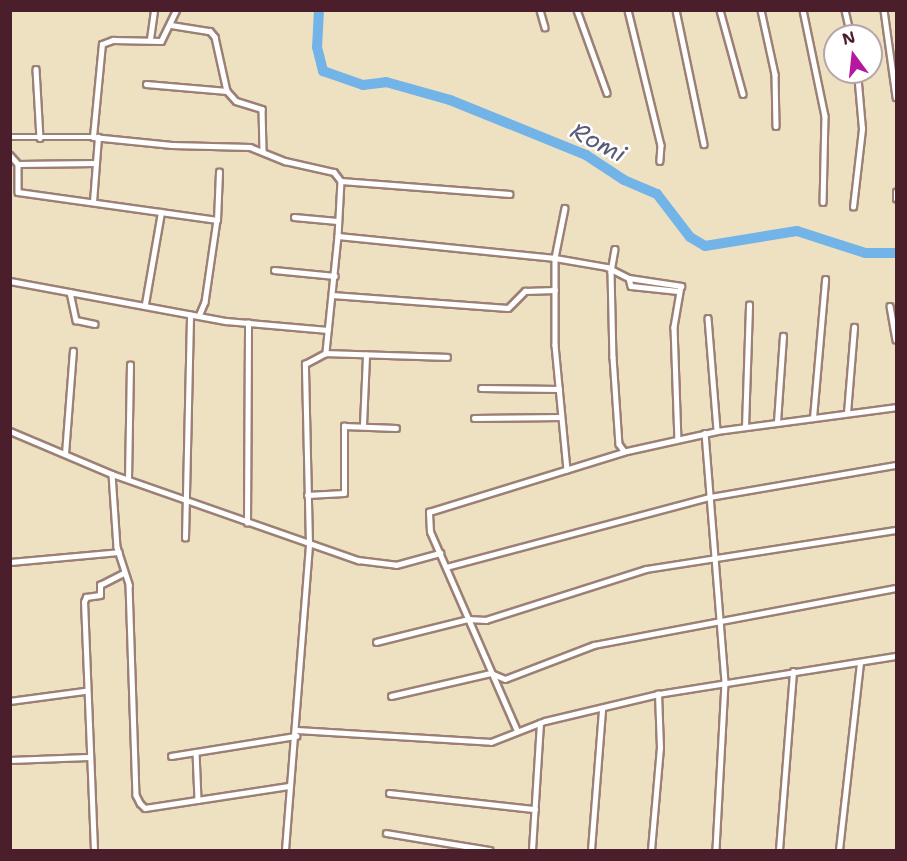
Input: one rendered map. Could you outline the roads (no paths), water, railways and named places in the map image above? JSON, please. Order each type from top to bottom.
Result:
[{"type":"street","points":[[150,39],[154,10]]},
{"type":"street","points":[[93,202],[102,44],[113,40],[161,41],[171,25],[176,10]]},
{"type":"street","points":[[540,10],[545,27]]},
{"type":"street","points":[[577,10],[607,93]]},
{"type":"street","points":[[628,10],[661,145],[660,161]]},
{"type":"street","points":[[676,10],[704,144]]},
{"type":"street","points":[[720,10],[743,94]]},
{"type":"street","points":[[761,10],[775,74],[776,126]]},
{"type":"street","points":[[803,10],[825,116],[823,202]]},
{"type":"street","points":[[884,10],[897,97]]},
{"type":"street","points":[[213,23],[212,32],[227,91],[236,101],[262,109],[263,151]]},
{"type":"street","points":[[171,25],[212,32]]},
{"type":"street","points":[[36,69],[40,138]]},
{"type":"street","points":[[146,84],[227,91]]},
{"type":"street","points":[[853,207],[862,129],[858,84]]},
{"type":"street","points":[[10,137],[95,137],[172,145],[249,147],[285,161],[334,172],[341,181],[339,239],[326,353]]},
{"type":"street","points":[[10,155],[18,164],[18,192],[217,220]]},
{"type":"street","points":[[18,164],[96,164]]},
{"type":"street","points":[[199,316],[206,302],[217,220],[219,171]]},
{"type":"street","points":[[341,181],[509,194]]},
{"type":"street","points":[[896,199],[897,192]]},
{"type":"street","points":[[565,208],[555,258],[555,290],[559,389],[567,469]]},
{"type":"street","points":[[145,304],[161,212]]},
{"type":"street","points":[[294,217],[338,221]]},
{"type":"street","points":[[339,239],[471,247],[555,258],[607,267],[611,272],[629,278],[631,286],[678,291],[673,390],[678,439]]},
{"type":"street","points":[[615,249],[611,272],[619,444],[620,449],[627,451]]},
{"type":"street","points":[[274,270],[335,276]]},
{"type":"street","points":[[813,418],[825,280]]},
{"type":"street","points":[[10,281],[145,304],[190,315],[328,330]]},
{"type":"street","points":[[332,295],[508,308],[525,291],[555,290]]},
{"type":"street","points":[[70,292],[76,320],[95,324]]},
{"type":"street","points":[[746,427],[749,305]]},
{"type":"street","points":[[890,306],[897,339]]},
{"type":"street","points":[[184,538],[190,315]]},
{"type":"street","points":[[708,318],[717,431]]},
{"type":"street","points":[[247,523],[248,323]]},
{"type":"street","points":[[846,413],[854,327]]},
{"type":"street","points":[[777,422],[783,336]]},
{"type":"street","points":[[65,454],[73,351]]},
{"type":"street","points":[[285,850],[288,786],[297,733],[309,545],[305,367],[326,353],[447,357]]},
{"type":"street","points":[[363,424],[366,355]]},
{"type":"street","points":[[128,479],[130,365]]},
{"type":"street","points":[[481,388],[559,389]]},
{"type":"street","points":[[517,731],[430,532],[429,512],[627,451],[678,439],[777,422],[897,407]]},
{"type":"street","points":[[474,418],[561,417]]},
{"type":"street","points":[[307,495],[344,493],[342,428],[363,424],[396,428]]},
{"type":"street","points":[[10,431],[112,474],[309,545],[380,566],[414,563],[440,553]]},
{"type":"street","points":[[705,434],[725,683],[716,850]]},
{"type":"street","points":[[446,567],[710,497],[897,465]]},
{"type":"street","points":[[112,474],[119,552],[129,585],[136,795],[145,808],[288,786]]},
{"type":"street","points":[[376,642],[468,619],[486,620],[646,569],[897,530]]},
{"type":"street","points":[[10,562],[119,552]]},
{"type":"street","points":[[94,850],[85,691],[84,602],[86,597],[100,596],[100,585],[124,573]]},
{"type":"street","points":[[391,696],[491,673],[505,679],[594,645],[897,588]]},
{"type":"street","points":[[171,756],[297,733],[470,743],[491,742],[540,723],[658,694],[897,656]]},
{"type":"street","points":[[839,850],[860,663]]},
{"type":"street","points":[[778,850],[793,672]]},
{"type":"street","points":[[10,700],[85,691]]},
{"type":"street","points":[[651,850],[660,748],[658,694]]},
{"type":"street","points":[[591,850],[602,709]]},
{"type":"street","points":[[532,850],[540,723]]},
{"type":"street","points":[[196,752],[198,800]]},
{"type":"street","points":[[10,760],[88,757]]},
{"type":"street","points":[[389,794],[535,809]]},
{"type":"street","points":[[386,833],[490,850]]},
{"type":"waterway","name":"Romi","points":[[319,10],[317,47],[323,71],[363,85],[386,82],[450,100],[586,155],[624,180],[657,194],[690,237],[705,246],[797,231],[865,253],[896,253]]}]
